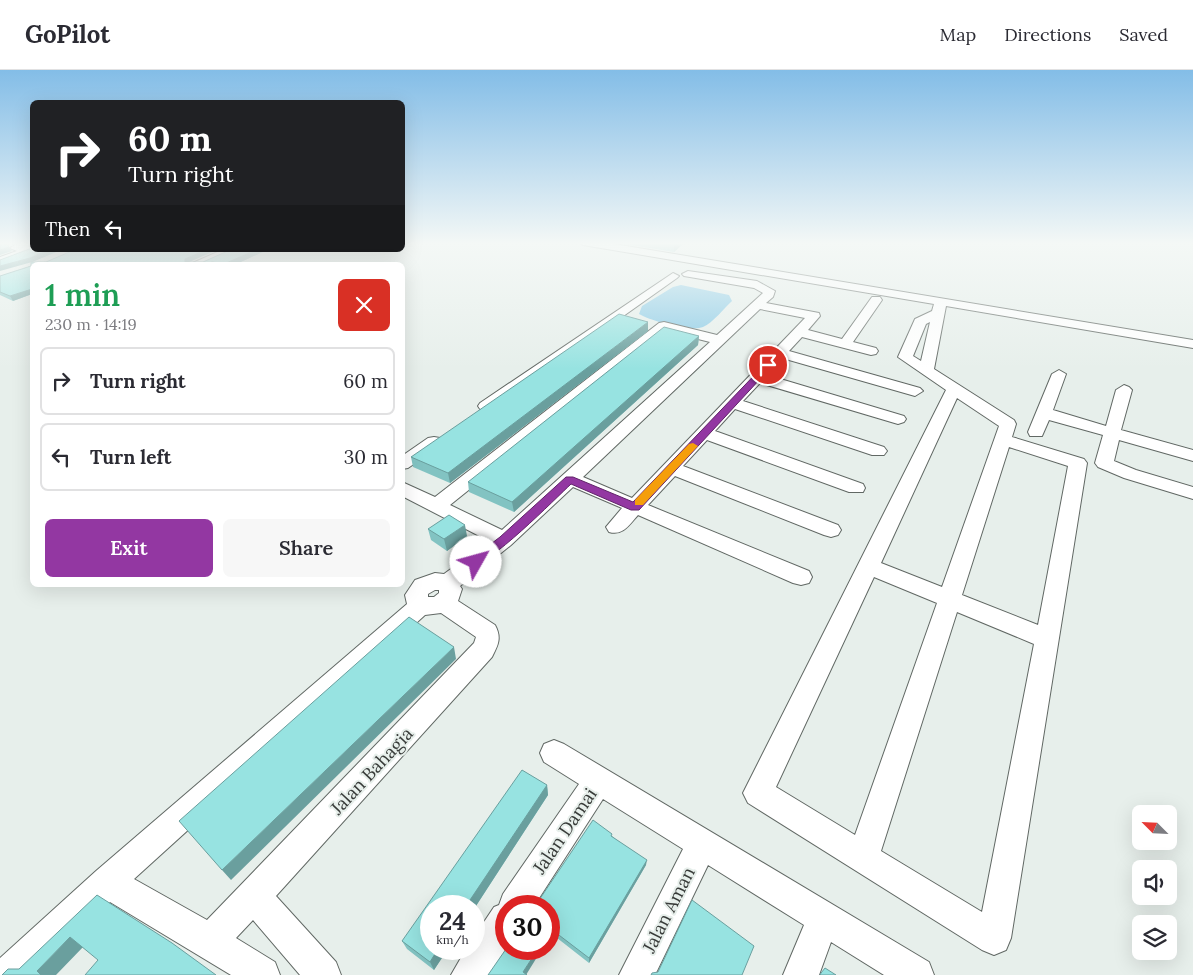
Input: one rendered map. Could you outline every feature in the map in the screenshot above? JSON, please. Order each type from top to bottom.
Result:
[{"type":"street","points":[[474,414],[657,284]]},
{"type":"street","points":[[8,975],[107,882],[504,540],[769,294],[769,291],[764,287],[753,284]]},
{"type":"street","points":[[797,284],[1193,344]]},
{"type":"street","points":[[846,344],[876,300]]},
{"type":"street","points":[[616,527],[814,316],[756,305]]},
{"type":"street","points":[[863,857],[1008,424],[905,357],[920,322],[940,307]]},
{"type":"street","points":[[616,315],[720,340]]},
{"type":"street","points":[[436,506],[664,326]]},
{"type":"street","points":[[800,332],[871,351]]},
{"type":"street","points":[[780,353],[914,391]]},
{"type":"street","points":[[1036,432],[1059,374]]},
{"type":"street","points":[[757,377],[898,419]]},
{"type":"street","points":[[954,389],[758,793],[994,938],[1078,463],[1003,440]]},
{"type":"street","points":[[1124,390],[1104,464],[1193,493]]},
{"type":"street","points":[[732,403],[878,451]]},
{"type":"street","points":[[1044,413],[1193,456]]},
{"type":"street","points":[[704,434],[856,488]]},
{"type":"street","points":[[405,462],[442,436]]},
{"type":"street","points":[[672,468],[831,530]]},
{"type":"street","points":[[570,479],[801,577]]},
{"type":"street","points":[[405,490],[504,540]]},
{"type":"street","points":[[868,566],[1047,639]]},
{"type":"street","name":"Jalan Bahagia","points":[[210,940],[254,896],[483,650],[488,641],[487,632],[437,597]]},
{"type":"street","points":[[554,753],[916,975]]},
{"type":"street","name":"Jalan Damai","points":[[522,895],[598,781]]},
{"type":"street","name":"Jalan Aman","points":[[637,975],[702,844]]},
{"type":"street","points":[[107,882],[210,940],[262,975]]},
{"type":"street","points":[[254,896],[323,975]]},
{"type":"street","points":[[802,975],[823,918]]},
{"type":"street","points":[[469,975],[495,936]]},
{"type":"water","points":[[681,285],[729,295],[732,301],[711,322],[697,328],[671,325],[639,314],[642,306],[673,287]]},
{"type":"building","points":[[0,284],[30,284],[30,290],[10,296],[0,292]]},
{"type":"building","points":[[619,314],[648,322],[448,473],[411,457]]},
{"type":"building","points":[[664,327],[699,336],[512,502],[468,482]]},
{"type":"building","points":[[449,515],[465,525],[444,539],[428,529]]},
{"type":"building","points":[[409,617],[454,647],[222,870],[179,821]]},
{"type":"building","points":[[522,770],[547,785],[473,895],[434,895]]},
{"type":"building","points":[[593,820],[612,834],[611,836],[647,860],[589,958],[560,936],[560,895],[542,895]]},
{"type":"building","points":[[97,895],[172,943],[216,975],[85,975],[98,960],[70,937],[37,971],[41,975],[2,975],[8,969],[19,969]]},
{"type":"building","points":[[692,900],[754,946],[742,975],[651,975],[658,972]]},
{"type":"building","points":[[420,915],[420,954],[402,941]]},
{"type":"building","points":[[498,960],[531,960],[523,972],[527,975],[488,975]]},
{"type":"building","points":[[825,968],[836,975],[820,975]]},
{"type":"slow traffic","points":[[639,503],[693,446]]},
{"type":"route","points":[[476,562],[504,540],[570,479],[635,507],[768,365]]}]
